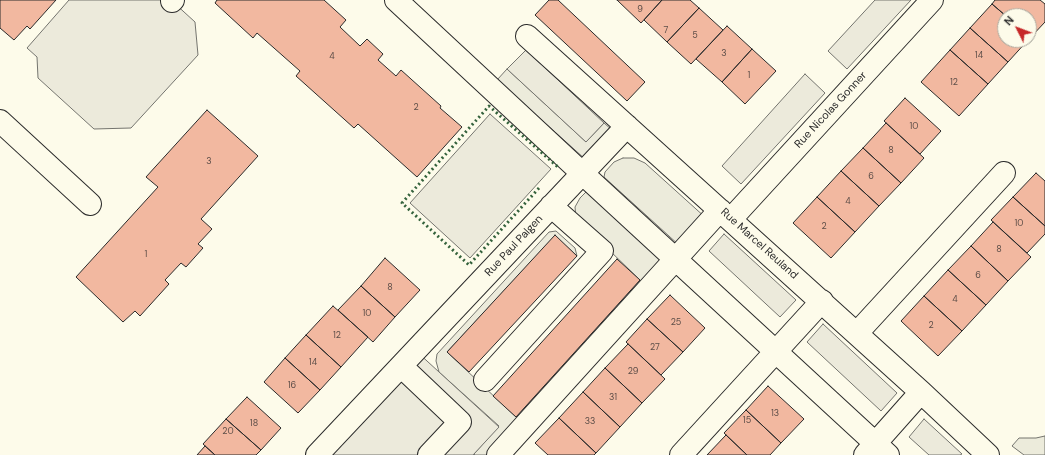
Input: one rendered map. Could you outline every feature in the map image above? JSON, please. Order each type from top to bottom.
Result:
[{"type":"street","points":[[396,0],[776,351],[876,451],[922,392]]},
{"type":"street","name":"Rue Nicolas Gonner","points":[[498,455],[676,259],[726,214],[932,0]]},
{"type":"street","name":"Rue Marcel Reuland","points":[[528,36],[922,392],[988,455]]},
{"type":"street","points":[[0,121],[90,204]]},
{"type":"street","name":"Rue Paul Palgen","points":[[317,455],[627,126]]},
{"type":"street","points":[[857,333],[1004,173]]},
{"type":"street","points":[[484,380],[602,251],[551,206]]},
{"type":"street","points":[[680,455],[822,301]]},
{"type":"street","points":[[401,366],[460,422],[429,455]]},
{"type":"shaded area","points":[[69,0],[173,0],[172,1],[195,22],[198,55],[131,128],[94,129],[38,78],[37,57],[27,48]]},
{"type":"shaded area","points":[[875,0],[911,0],[847,69],[828,51]]},
{"type":"shaded area","points":[[526,50],[604,123],[586,142],[507,69]]},
{"type":"shaded area","points":[[507,69],[586,142],[604,123],[612,130],[585,159],[497,80]]},
{"type":"shaded area","points":[[805,74],[825,93],[741,184],[722,166]]},
{"type":"shaded area","points":[[490,114],[551,169],[470,258],[410,203]]},
{"type":"shaded area","points":[[623,158],[634,158],[645,163],[706,218],[680,246],[604,177],[605,172],[614,162]]},
{"type":"shaded area","points":[[588,190],[666,261],[488,455],[475,455],[474,454],[499,426],[439,372],[436,361],[437,354],[549,232],[556,231],[575,248],[577,256],[555,236],[447,352],[516,417],[640,280],[576,218],[575,207],[580,198]]},
{"type":"shaded area","points":[[724,234],[796,300],[780,317],[709,251]]},
{"type":"shaded area","points":[[823,324],[897,393],[881,411],[807,342]]},
{"type":"shaded area","points":[[415,350],[499,427],[473,455],[317,455]]},
{"type":"shaded area","points":[[924,419],[962,454],[929,455],[909,437]]},
{"type":"shaded area","points":[[1045,436],[1045,455],[1024,455],[1012,446],[1019,438],[1036,438]]},
{"type":"building","points":[[0,0],[56,0],[30,29],[27,26],[14,40],[0,28]]},
{"type":"building","points":[[217,0],[324,0],[346,20],[340,27],[360,46],[367,39],[383,54],[378,60],[396,76],[401,70],[462,127],[417,177],[358,124],[354,128],[296,76],[300,71],[257,33],[253,38],[215,3]]},
{"type":"building","points":[[549,0],[558,0],[645,82],[627,101],[535,15]]},
{"type":"building","points":[[617,0],[662,0],[641,23]]},
{"type":"building","points":[[662,0],[690,0],[699,8],[667,42],[644,20]]},
{"type":"building","points":[[995,0],[1040,0],[1045,4],[1045,22],[1037,31],[1037,8],[997,8],[992,4]]},
{"type":"building","points":[[992,4],[997,8],[997,48],[1021,48],[1008,62],[970,28]]},
{"type":"building","points":[[699,8],[723,30],[691,64],[667,42]]},
{"type":"building","points":[[727,26],[752,49],[722,82],[696,59]]},
{"type":"building","points":[[970,28],[1008,62],[988,84],[950,50]]},
{"type":"building","points":[[752,49],[776,71],[745,104],[722,82]]},
{"type":"building","points":[[950,50],[988,84],[959,116],[921,82]]},
{"type":"building","points":[[905,98],[941,131],[920,154],[884,121]]},
{"type":"building","points":[[207,110],[258,156],[201,219],[212,229],[198,244],[203,248],[186,267],[181,263],[165,280],[169,284],[140,316],[135,311],[123,322],[76,277],[158,187],[146,177]]},
{"type":"building","points":[[886,123],[924,158],[901,183],[863,148]]},
{"type":"building","points":[[863,148],[901,183],[879,206],[841,171]]},
{"type":"building","points":[[841,171],[879,206],[855,232],[817,197]]},
{"type":"building","points":[[1036,173],[1045,181],[1045,226],[1013,197]]},
{"type":"building","points":[[817,197],[855,232],[831,258],[793,223]]},
{"type":"building","points":[[1013,197],[1045,226],[1045,234],[1027,253],[991,220]]},
{"type":"building","points":[[993,222],[1031,257],[1008,281],[971,246]]},
{"type":"building","points":[[555,235],[577,256],[469,372],[447,352]]},
{"type":"building","points":[[971,246],[1008,281],[986,305],[948,270]]},
{"type":"building","points":[[385,258],[420,290],[395,317],[361,286]]},
{"type":"building","points":[[617,259],[640,280],[516,417],[493,396]]},
{"type":"building","points":[[948,270],[986,305],[962,331],[924,296]]},
{"type":"building","points":[[361,286],[395,317],[373,342],[338,310]]},
{"type":"building","points":[[670,295],[705,328],[683,352],[647,319]]},
{"type":"building","points":[[924,296],[962,331],[938,356],[901,321]]},
{"type":"building","points":[[333,306],[368,337],[341,367],[306,335]]},
{"type":"building","points":[[647,319],[683,352],[661,375],[626,342]]},
{"type":"building","points":[[306,335],[341,367],[320,390],[285,358]]},
{"type":"building","points":[[628,344],[665,379],[642,403],[605,368]]},
{"type":"building","points":[[285,358],[320,390],[298,413],[264,382]]},
{"type":"building","points":[[605,368],[642,403],[620,427],[583,392]]},
{"type":"building","points":[[768,386],[804,419],[781,443],[746,410]]},
{"type":"building","points":[[583,392],[620,427],[596,453],[559,418]]},
{"type":"building","points":[[247,397],[281,428],[261,450],[226,419]]},
{"type":"building","points":[[746,410],[781,443],[770,455],[747,455],[724,433]]},
{"type":"building","points":[[559,418],[596,453],[594,455],[548,455],[535,443]]},
{"type":"building","points":[[226,419],[261,450],[256,455],[215,455],[203,444]]},
{"type":"building","points":[[726,435],[747,455],[707,455]]},
{"type":"building","points":[[205,446],[215,455],[197,455]]},
{"type":"hedge","points":[[539,188],[469,265],[402,203],[489,106],[559,168]]}]
